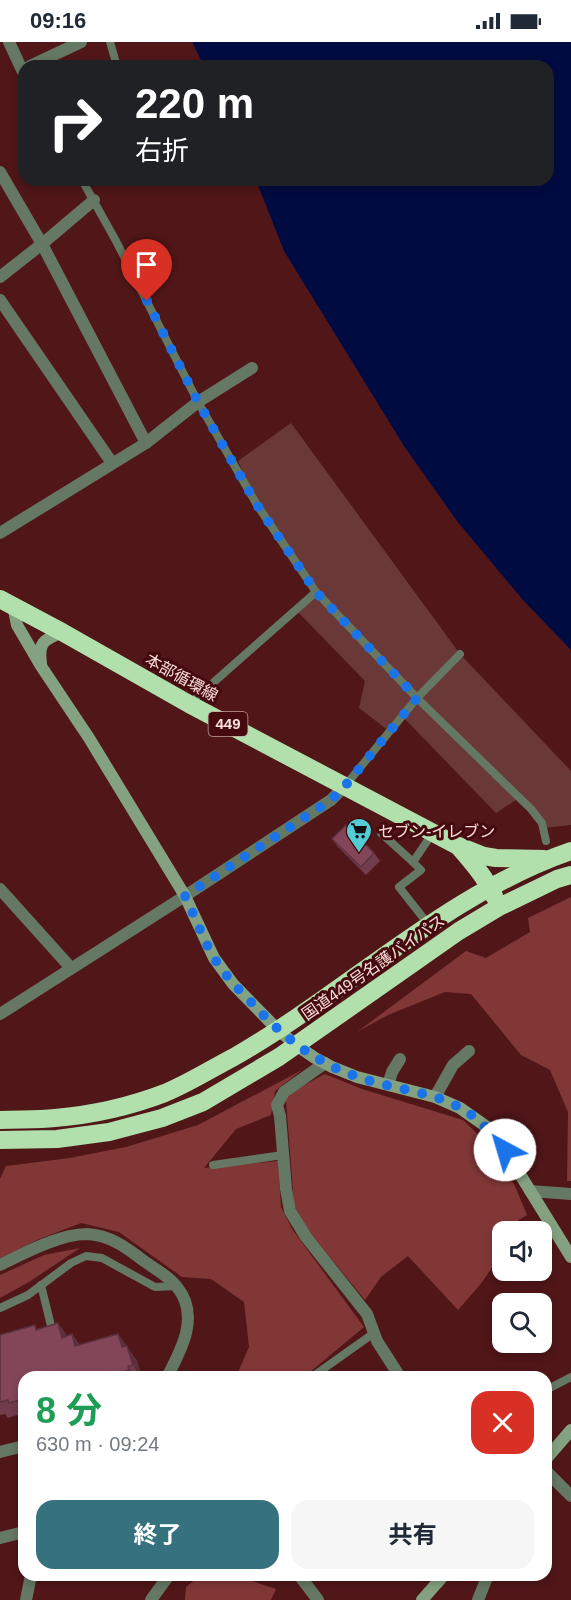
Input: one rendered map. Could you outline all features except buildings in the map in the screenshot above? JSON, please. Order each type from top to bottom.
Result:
[{"type":"highway","name":"本部循環線","points":[[6,602],[189,704],[458,846],[490,888],[499,907]]},
{"type":"highway","points":[[458,846],[496,858],[547,850],[571,851]]},
{"type":"highway","points":[[490,888],[547,850]]},
{"type":"highway","points":[[499,907],[557,879],[571,875]]},
{"type":"highway","name":"国道449号名護バイパス","points":[[0,1120],[55,1118],[105,1110],[156,1096],[179,1086],[278,1030],[429,926],[490,888]]},
{"type":"highway","name":"国道449号名護バイパス","points":[[0,1140],[57,1139],[109,1132],[162,1118],[212,1096],[279,1057],[459,931],[499,907]]},
{"type":"street","points":[[9,42],[19,60]]},
{"type":"street","points":[[45,60],[81,42]]},
{"type":"street","points":[[0,172],[42,244],[146,443]]},
{"type":"street","points":[[0,277],[94,200]]},
{"type":"street","points":[[0,300],[112,464]]},
{"type":"street","points":[[0,533],[146,443],[198,402],[252,368]]},
{"type":"street","points":[[6,602],[41,666],[185,896],[214,958],[233,984],[278,1030],[296,1045],[325,1063],[357,1077],[435,1097],[460,1108],[486,1127],[505,1150],[571,1257]]},
{"type":"street","points":[[41,666],[39,650],[43,643],[46,639],[62,632]]},
{"type":"street","points":[[0,1014],[331,800],[345,786]]},
{"type":"street","points":[[0,889],[71,968]]},
{"type":"street","points":[[435,1097],[453,1065],[469,1051]]},
{"type":"street","points":[[388,1085],[392,1072],[400,1059]]},
{"type":"street","points":[[325,1063],[284,1092],[278,1104],[290,1211],[306,1237],[367,1314],[377,1341],[396,1371]]},
{"type":"street","points":[[530,1191],[571,1194]]},
{"type":"street","points":[[0,1265],[47,1244],[74,1236],[88,1234],[104,1237],[125,1246],[177,1286],[185,1300],[189,1318],[185,1339],[170,1371]]},
{"type":"street","points":[[552,1452],[571,1430]]},
{"type":"street","points":[[0,1452],[18,1448]]},
{"type":"street","points":[[552,1478],[571,1496]]},
{"type":"street","points":[[0,1538],[18,1534]]},
{"type":"street","points":[[26,1600],[30,1581]]},
{"type":"street","points":[[151,1600],[165,1581]]},
{"type":"street","points":[[303,1581],[318,1600]]},
{"type":"street","points":[[422,1600],[439,1581]]},
{"type":"street","points":[[478,1600],[486,1581]]},
{"type":"lane","points":[[110,42],[115,60]]},
{"type":"lane","points":[[86,186],[198,402],[257,505],[316,592],[417,698],[531,809],[542,823],[547,850]]},
{"type":"lane","points":[[189,704],[316,592]]},
{"type":"lane","points":[[345,786],[417,698],[460,654]]},
{"type":"lane","points":[[413,862],[433,832]]},
{"type":"lane","points":[[381,833],[421,870],[399,887],[429,926]]},
{"type":"lane","points":[[213,1165],[283,1155]]},
{"type":"lane","points":[[0,1308],[28,1295],[71,1263],[86,1256],[102,1258],[156,1287],[177,1286]]},
{"type":"lane","points":[[41,1286],[53,1334]]},
{"type":"lane","points":[[320,1371],[374,1333]]},
{"type":"lane","points":[[552,1387],[571,1377]]},
{"type":"shaded area","points":[[192,42],[571,42],[571,650],[523,600],[457,521],[404,446],[284,251],[258,186],[554,186],[554,60],[201,60]]},
{"type":"shaded area","points":[[291,423],[460,654],[571,771],[571,825],[544,828],[519,798],[496,813],[402,716],[389,731],[359,708],[365,681],[296,610],[315,592],[257,505],[238,461]]},
{"type":"shaded area","points":[[571,897],[571,1181],[567,1181],[568,1112],[550,1070],[521,1055],[471,994],[445,992],[388,1015],[357,1032],[466,951],[486,958],[530,932],[528,918]]},
{"type":"shaded area","points":[[302,1070],[275,1091],[271,1115],[236,1129],[204,1168],[278,1161],[281,1207],[292,1229],[364,1327],[311,1371],[239,1371],[249,1347],[244,1302],[211,1279],[182,1277],[119,1232],[81,1223],[37,1240],[0,1258],[0,1179],[6,1166],[70,1158],[126,1147],[198,1125]]},
{"type":"shaded area","points":[[325,1074],[362,1089],[463,1120],[491,1147],[515,1186],[527,1215],[517,1221],[492,1221],[492,1267],[481,1284],[458,1310],[408,1256],[381,1277],[365,1300],[307,1229],[294,1205],[286,1100],[293,1091]]},
{"type":"shaded area","points":[[80,1248],[29,1282],[0,1298],[0,1275],[44,1255]]},
{"type":"shaded area","points":[[194,1581],[252,1581],[276,1589],[271,1600],[185,1600],[186,1587]]},
{"type":"place","name":"セブン-イレブン","points":[[359,854]]},
{"type":"route","points":[[147,301],[198,402],[257,505],[316,592],[417,698],[331,800],[185,896],[214,958],[233,984],[261,1014],[296,1045],[332,1067],[357,1077],[435,1097],[460,1108],[486,1127],[505,1150]]}]
